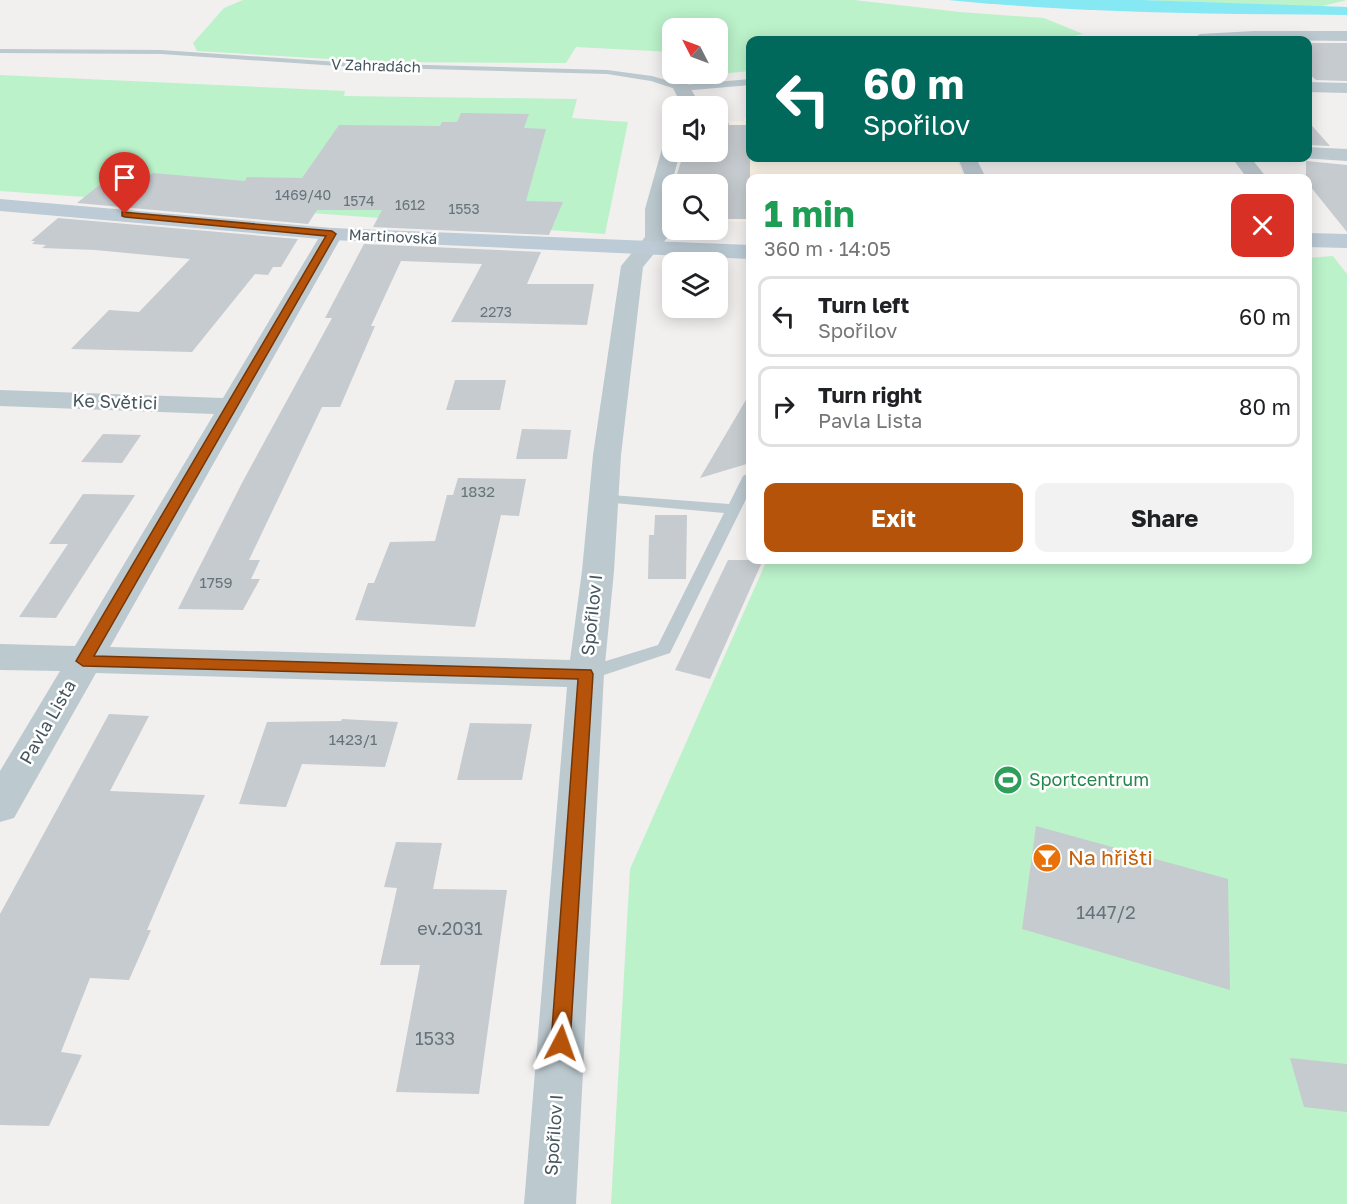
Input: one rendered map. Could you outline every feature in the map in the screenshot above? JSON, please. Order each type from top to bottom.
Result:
[{"type":"street","points":[[1276,36],[1347,36]]},
{"type":"street","points":[[682,87],[686,96]]},
{"type":"street","points":[[1312,87],[1347,88]]},
{"type":"street","points":[[1312,153],[1347,155]]},
{"type":"street","points":[[648,249],[656,237],[655,209],[667,162]]},
{"type":"street","points":[[1244,162],[1254,174]]},
{"type":"street","name":"Martinovská","points":[[0,205],[332,234],[746,252]]},
{"type":"street","name":"Pavla Lista","points":[[0,806],[230,406],[332,234]]},
{"type":"street","points":[[1312,240],[1347,241]]},
{"type":"street","name":"Spořilov I","points":[[550,1204],[586,674],[603,497],[632,266],[648,249]]},
{"type":"street","name":"Ke Světici","points":[[0,399],[230,406]]},
{"type":"street","points":[[0,657],[586,674]]},
{"type":"lane","name":"V Zahradách","points":[[0,51],[161,52],[353,65],[607,72],[652,79],[682,87],[746,82]]},
{"type":"lane","points":[[586,674],[664,649],[746,484]]},
{"type":"lane","points":[[603,497],[733,509]]},
{"type":"shaded area","points":[[746,118],[746,162],[957,162],[963,174],[746,174],[746,222],[728,221],[728,174],[703,174],[708,162],[728,162],[728,121],[744,121]]},
{"type":"green space","points":[[243,0],[854,0],[960,12],[1044,18],[1083,34],[1074,36],[746,36],[746,71],[728,73],[728,18],[662,18],[662,51],[576,47],[566,63],[380,62],[197,51],[193,43],[224,8]]},
{"type":"green space","points":[[1143,0],[1347,0],[1319,7]]},
{"type":"green space","points":[[0,75],[345,91],[344,96],[577,99],[572,118],[628,122],[605,234],[0,191]]},
{"type":"green space","name":"Sportcentrum","points":[[1333,256],[1347,274],[1347,1204],[611,1204],[630,869],[765,564],[1312,564],[1312,258]]},
{"type":"water","points":[[948,0],[1143,0],[1347,7],[1347,15],[1097,10]]},
{"type":"building","points":[[1312,43],[1347,43],[1347,81],[1316,80],[1312,77]]},
{"type":"building","points":[[461,113],[529,114],[524,128],[546,129],[526,201],[563,202],[549,235],[373,227],[382,210],[317,210],[308,224],[77,203],[113,174],[148,176],[153,173],[245,181],[247,177],[302,178],[339,125],[440,126],[442,122],[457,122]]},
{"type":"building","points":[[728,121],[729,125],[746,125],[746,162],[750,162],[750,174],[746,174],[746,219],[728,219],[728,174],[677,174],[681,162],[728,162]]},
{"type":"building","points":[[1312,126],[1330,146],[1312,145]]},
{"type":"building","points":[[1306,162],[1347,165],[1347,232],[1312,188],[1312,174],[1306,174]]},
{"type":"building","points":[[58,218],[298,239],[281,267],[273,267],[268,275],[255,274],[192,352],[71,349],[109,310],[139,312],[190,259],[95,250],[42,248],[46,245],[32,244],[35,241],[31,241]]},
{"type":"building","points":[[364,244],[541,252],[527,284],[594,284],[587,325],[451,322],[482,264],[401,261],[371,326],[375,326],[340,407],[322,407],[249,560],[260,560],[251,579],[260,579],[243,610],[178,609],[243,481],[332,318],[325,318]]},
{"type":"building","points":[[455,380],[506,380],[500,410],[446,410]]},
{"type":"building","points":[[746,400],[746,464],[700,478]]},
{"type":"building","points":[[522,429],[571,430],[567,459],[516,459]]},
{"type":"building","points":[[103,434],[141,435],[122,463],[81,462]]},
{"type":"building","points":[[458,478],[526,479],[519,516],[501,515],[475,627],[355,620],[368,583],[374,583],[390,542],[435,541],[447,495],[453,495]]},
{"type":"building","points":[[83,494],[135,495],[56,618],[19,617],[68,544],[49,544]]},
{"type":"building","points":[[655,515],[687,515],[686,579],[648,579],[649,535],[654,535]]},
{"type":"building","points":[[728,560],[746,560],[746,564],[761,564],[710,679],[675,670]]},
{"type":"building","points":[[109,714],[149,716],[110,791],[205,795],[147,930],[151,930],[129,980],[90,978],[61,1052],[82,1055],[49,1126],[0,1125],[0,914]]},
{"type":"building","points":[[342,719],[398,722],[385,767],[302,764],[286,807],[239,804],[267,722],[341,721]]},
{"type":"building","points":[[470,723],[532,724],[522,780],[457,780]]},
{"type":"building","points":[[1036,826],[1228,879],[1230,990],[1022,929]]},
{"type":"building","points":[[396,842],[442,843],[433,889],[507,890],[479,1094],[396,1092],[420,965],[380,965],[397,888],[384,887]]},
{"type":"building","points":[[1290,1058],[1347,1064],[1347,1112],[1304,1107]]},
{"type":"place","name":"Sportcentrum","points":[[1008,780]]},
{"type":"place","name":"Na hřišti","points":[[1047,858]]},
{"type":"route","points":[[125,214],[332,234],[83,661],[586,674],[561,1043]]}]
